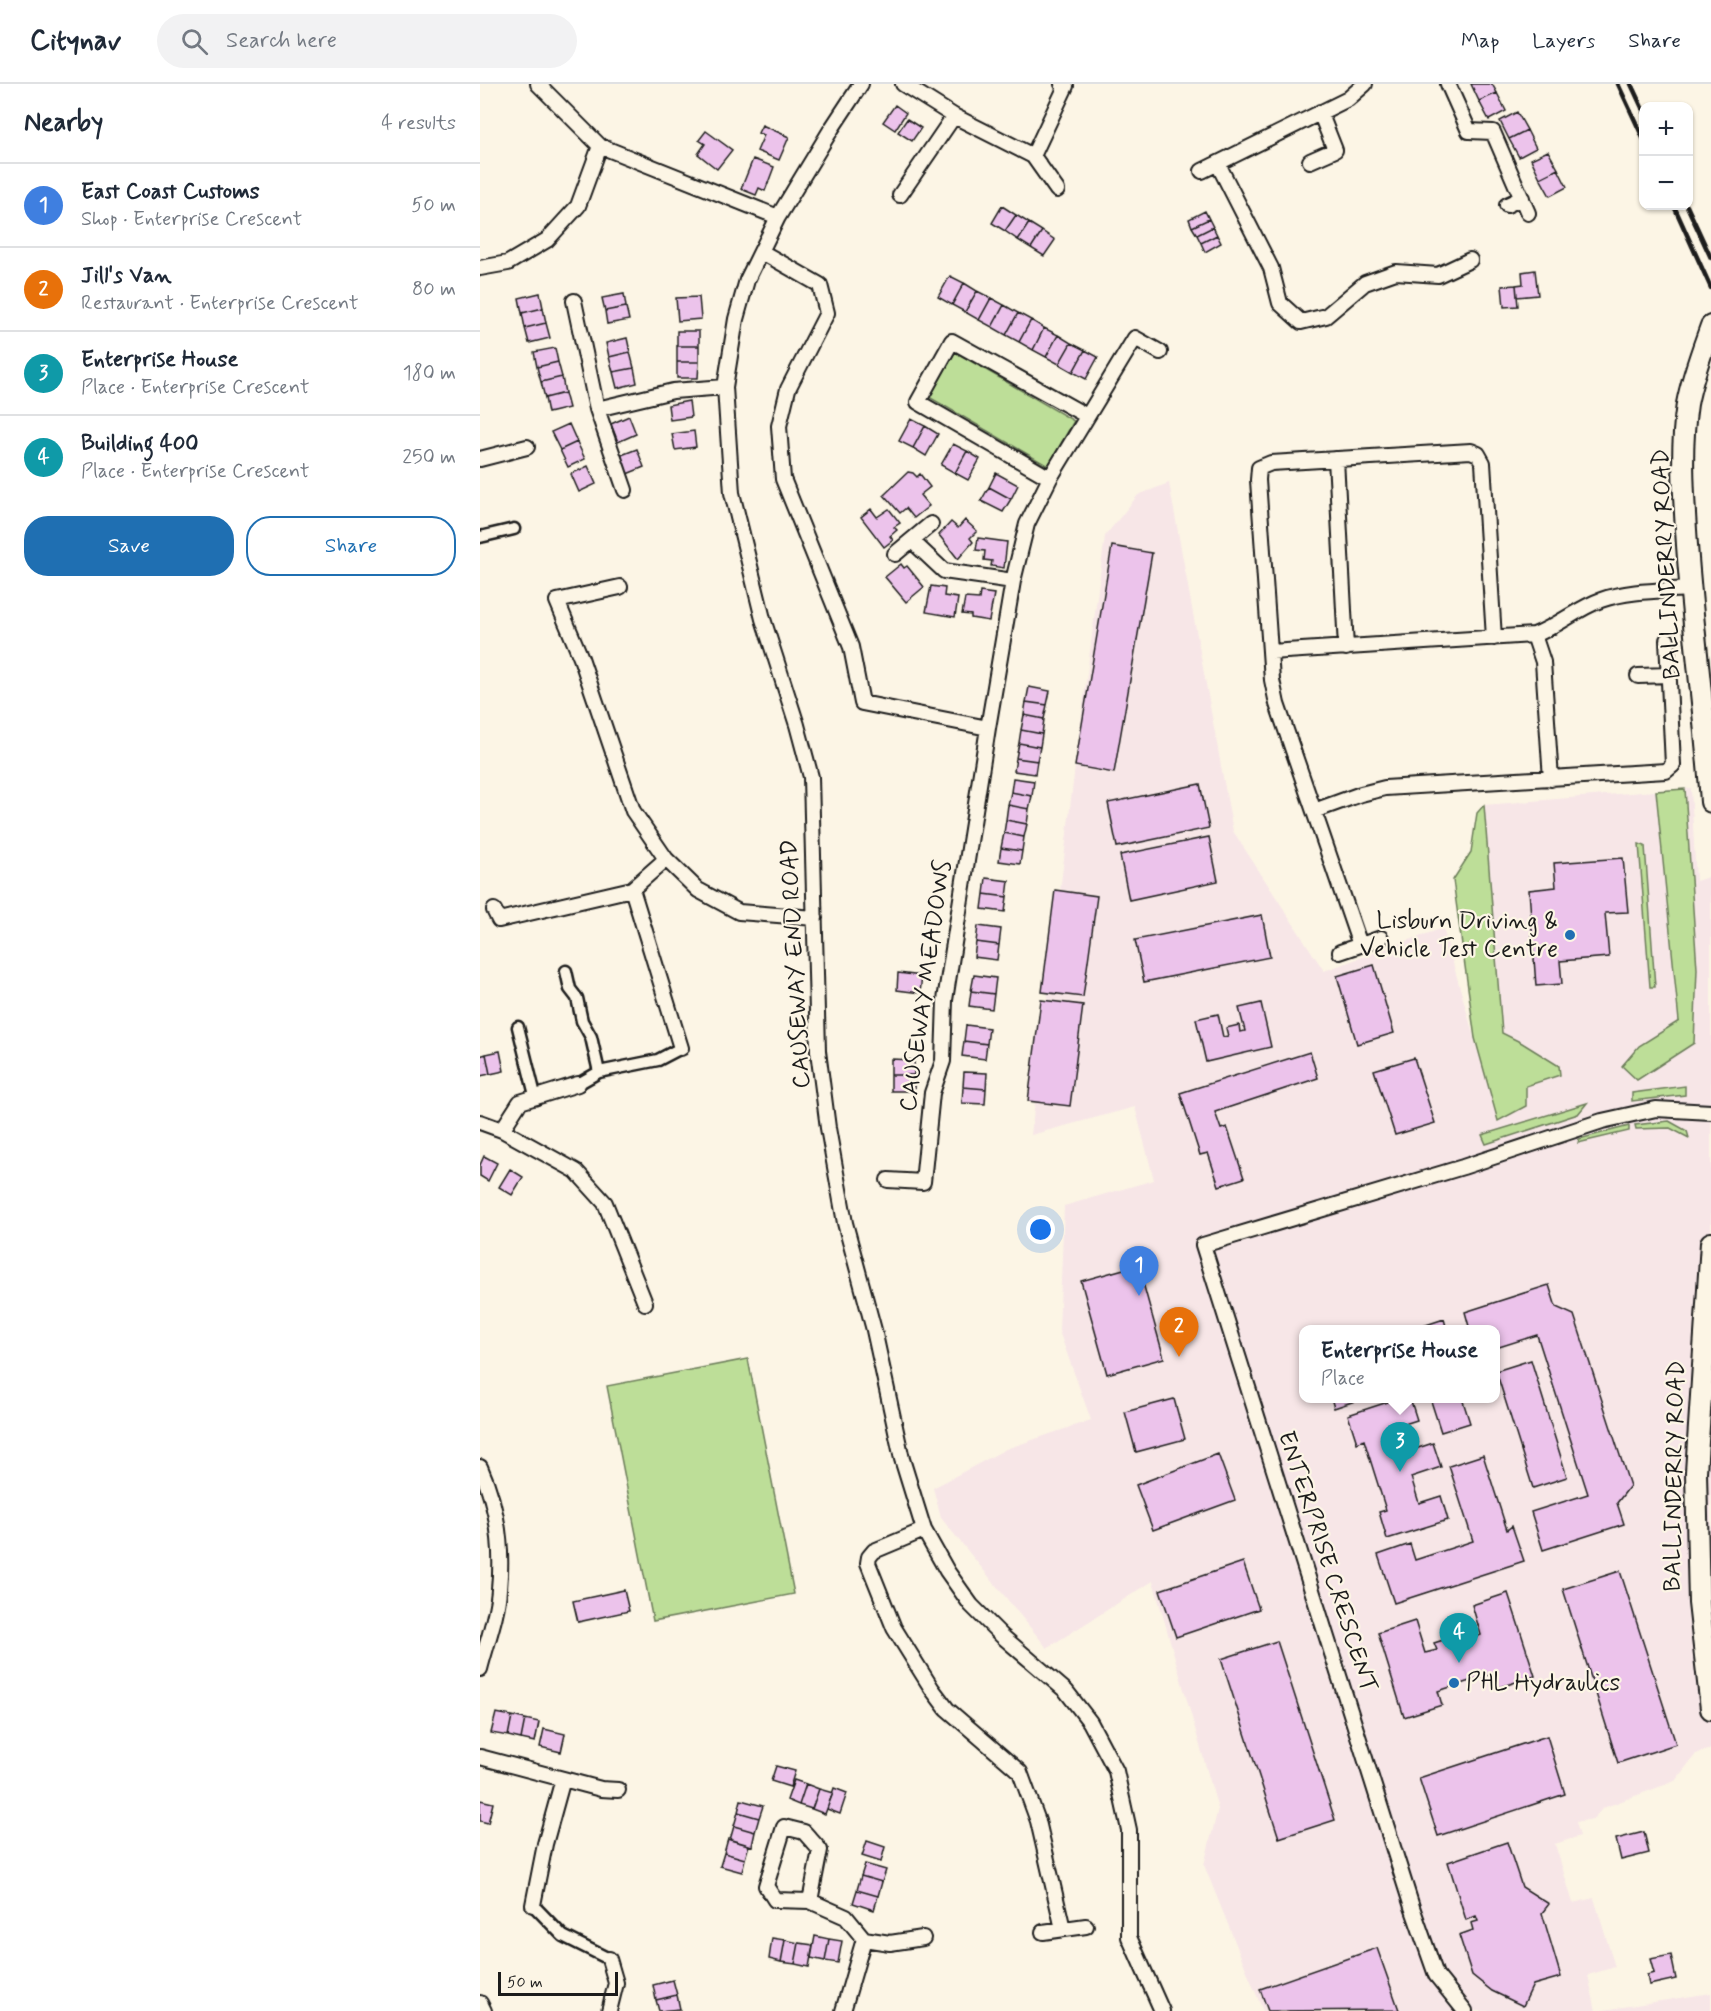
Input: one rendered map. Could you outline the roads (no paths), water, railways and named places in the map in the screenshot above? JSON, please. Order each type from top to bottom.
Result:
[{"type":"main road","name":"BALLINDERRY ROAD","points":[[1709,332],[1692,380],[1687,406],[1684,480],[1690,589],[1711,802]]},
{"type":"main road","name":"BALLINDERRY ROAD","points":[[1711,1244],[1696,1472],[1699,1603],[1711,1709]]},
{"type":"street","name":"CAUSEWAY END ROAD","points":[[861,84],[778,217],[747,280],[736,320],[725,387],[732,493],[763,619],[811,777],[818,1051],[845,1223],[874,1330],[902,1459],[924,1530],[947,1571],[971,1605],[1002,1636],[1066,1691],[1090,1722],[1116,1771],[1129,1830],[1129,1937],[1162,2011]]},
{"type":"street","points":[[903,84],[954,116],[1033,156],[1057,190]]},
{"type":"street","points":[[1033,156],[1066,86],[1062,84]]},
{"type":"street","points":[[1202,171],[1348,99],[1365,84]]},
{"type":"street","points":[[1448,84],[1469,131],[1493,132],[1528,213]]},
{"type":"street","points":[[540,85],[600,146],[778,217]]},
{"type":"street","points":[[1310,161],[1335,150],[1320,112]]},
{"type":"street","points":[[900,195],[954,116]]},
{"type":"street","points":[[480,268],[508,263],[547,240],[578,206],[600,146]]},
{"type":"street","points":[[1218,164],[1271,268],[1280,303],[1301,322],[1326,316],[1365,283],[1375,279],[1396,272],[1438,275],[1470,260]]},
{"type":"street","points":[[1507,205],[1522,198]]},
{"type":"street","points":[[762,252],[820,285],[827,313],[788,389],[779,426],[783,478],[851,647],[862,703],[988,728]]},
{"type":"street","points":[[574,302],[597,409],[625,490]]},
{"type":"street","name":"CAUSEWAY MEADOWS","points":[[888,1180],[923,1182],[932,1093],[943,1061],[945,1000],[1013,581],[1027,524],[1050,478],[1135,338],[1160,352]]},
{"type":"street","points":[[1050,478],[918,402],[952,341],[1087,416]]},
{"type":"street","points":[[597,409],[673,391],[725,387]]},
{"type":"street","points":[[480,459],[527,447]]},
{"type":"street","points":[[1360,945],[1277,704],[1272,680],[1258,480],[1260,468],[1271,463],[1471,451],[1478,454],[1484,463],[1494,638]]},
{"type":"street","points":[[1336,459],[1346,648]]},
{"type":"street","points":[[895,554],[931,524]]},
{"type":"street","points":[[480,537],[514,529]]},
{"type":"street","points":[[912,541],[944,571],[1013,581]]},
{"type":"street","points":[[620,587],[557,601],[581,658],[633,811],[666,859],[698,890],[739,912],[815,918]]},
{"type":"street","points":[[1271,652],[1534,635],[1601,600],[1690,589]]},
{"type":"street","points":[[1534,635],[1543,662],[1551,779]]},
{"type":"street","points":[[1314,811],[1384,788],[1666,771],[1673,765],[1667,640]]},
{"type":"street","points":[[1638,676],[1669,675]]},
{"type":"street","points":[[494,910],[499,920],[632,889],[666,859]]},
{"type":"street","points":[[502,1130],[520,1102],[536,1099],[578,1084],[599,1072],[658,1060],[681,1048],[632,889]]},
{"type":"street","points":[[1341,952],[1381,938]]},
{"type":"street","points":[[566,971],[570,989],[577,998],[582,1021],[591,1036],[599,1072]]},
{"type":"street","points":[[518,1027],[536,1099]]},
{"type":"street","name":"ENTERPRISE CRESCENT","points":[[1465,2011],[1436,1975],[1412,1907],[1203,1245],[1463,1167],[1602,1121],[1656,1109],[1711,1112]]},
{"type":"street","points":[[480,1122],[502,1130],[576,1171],[605,1203],[645,1303]]},
{"type":"street","points":[[480,1467],[487,1482],[500,1537],[500,1590],[480,1669]]},
{"type":"street","points":[[924,1530],[874,1551],[868,1563],[894,1628],[947,1710],[1020,1772],[1038,1821],[1063,1929]]},
{"type":"street","points":[[480,1757],[601,1789],[618,1790]]},
{"type":"street","points":[[564,1779],[544,1844],[533,1905],[563,1936],[609,1959],[616,1983],[609,2011]]},
{"type":"street","points":[[810,1901],[820,1850],[804,1832],[784,1827],[766,1886],[775,1900],[810,1901],[846,1917],[864,1939],[890,1943],[923,1938]]},
{"type":"street","points":[[1043,1932],[1086,1926]]},
{"type":"street","points":[[843,2011],[864,1939]]},
{"type":"street","points":[[480,2003],[484,2011]]},
{"type":"railway","points":[[1618,84],[1639,129]]},
{"type":"railway","points":[[1631,84],[1639,102]]},
{"type":"railway","points":[[1676,210],[1711,288]]},
{"type":"railway","points":[[1689,210],[1711,258]]},
{"type":"place","name":"Lisburn Driving & Vehicle Test Centre","points":[[1570,935]]},
{"type":"place","name":"East Coast Customs","points":[[1139,1296]]},
{"type":"place","name":"Jill's Van","points":[[1179,1357]]},
{"type":"place","name":"Enterprise House","points":[[1400,1472]]},
{"type":"place","name":"Building 400","points":[[1459,1663]]},
{"type":"place","name":"PHL Hydraulics","points":[[1454,1683]]}]
